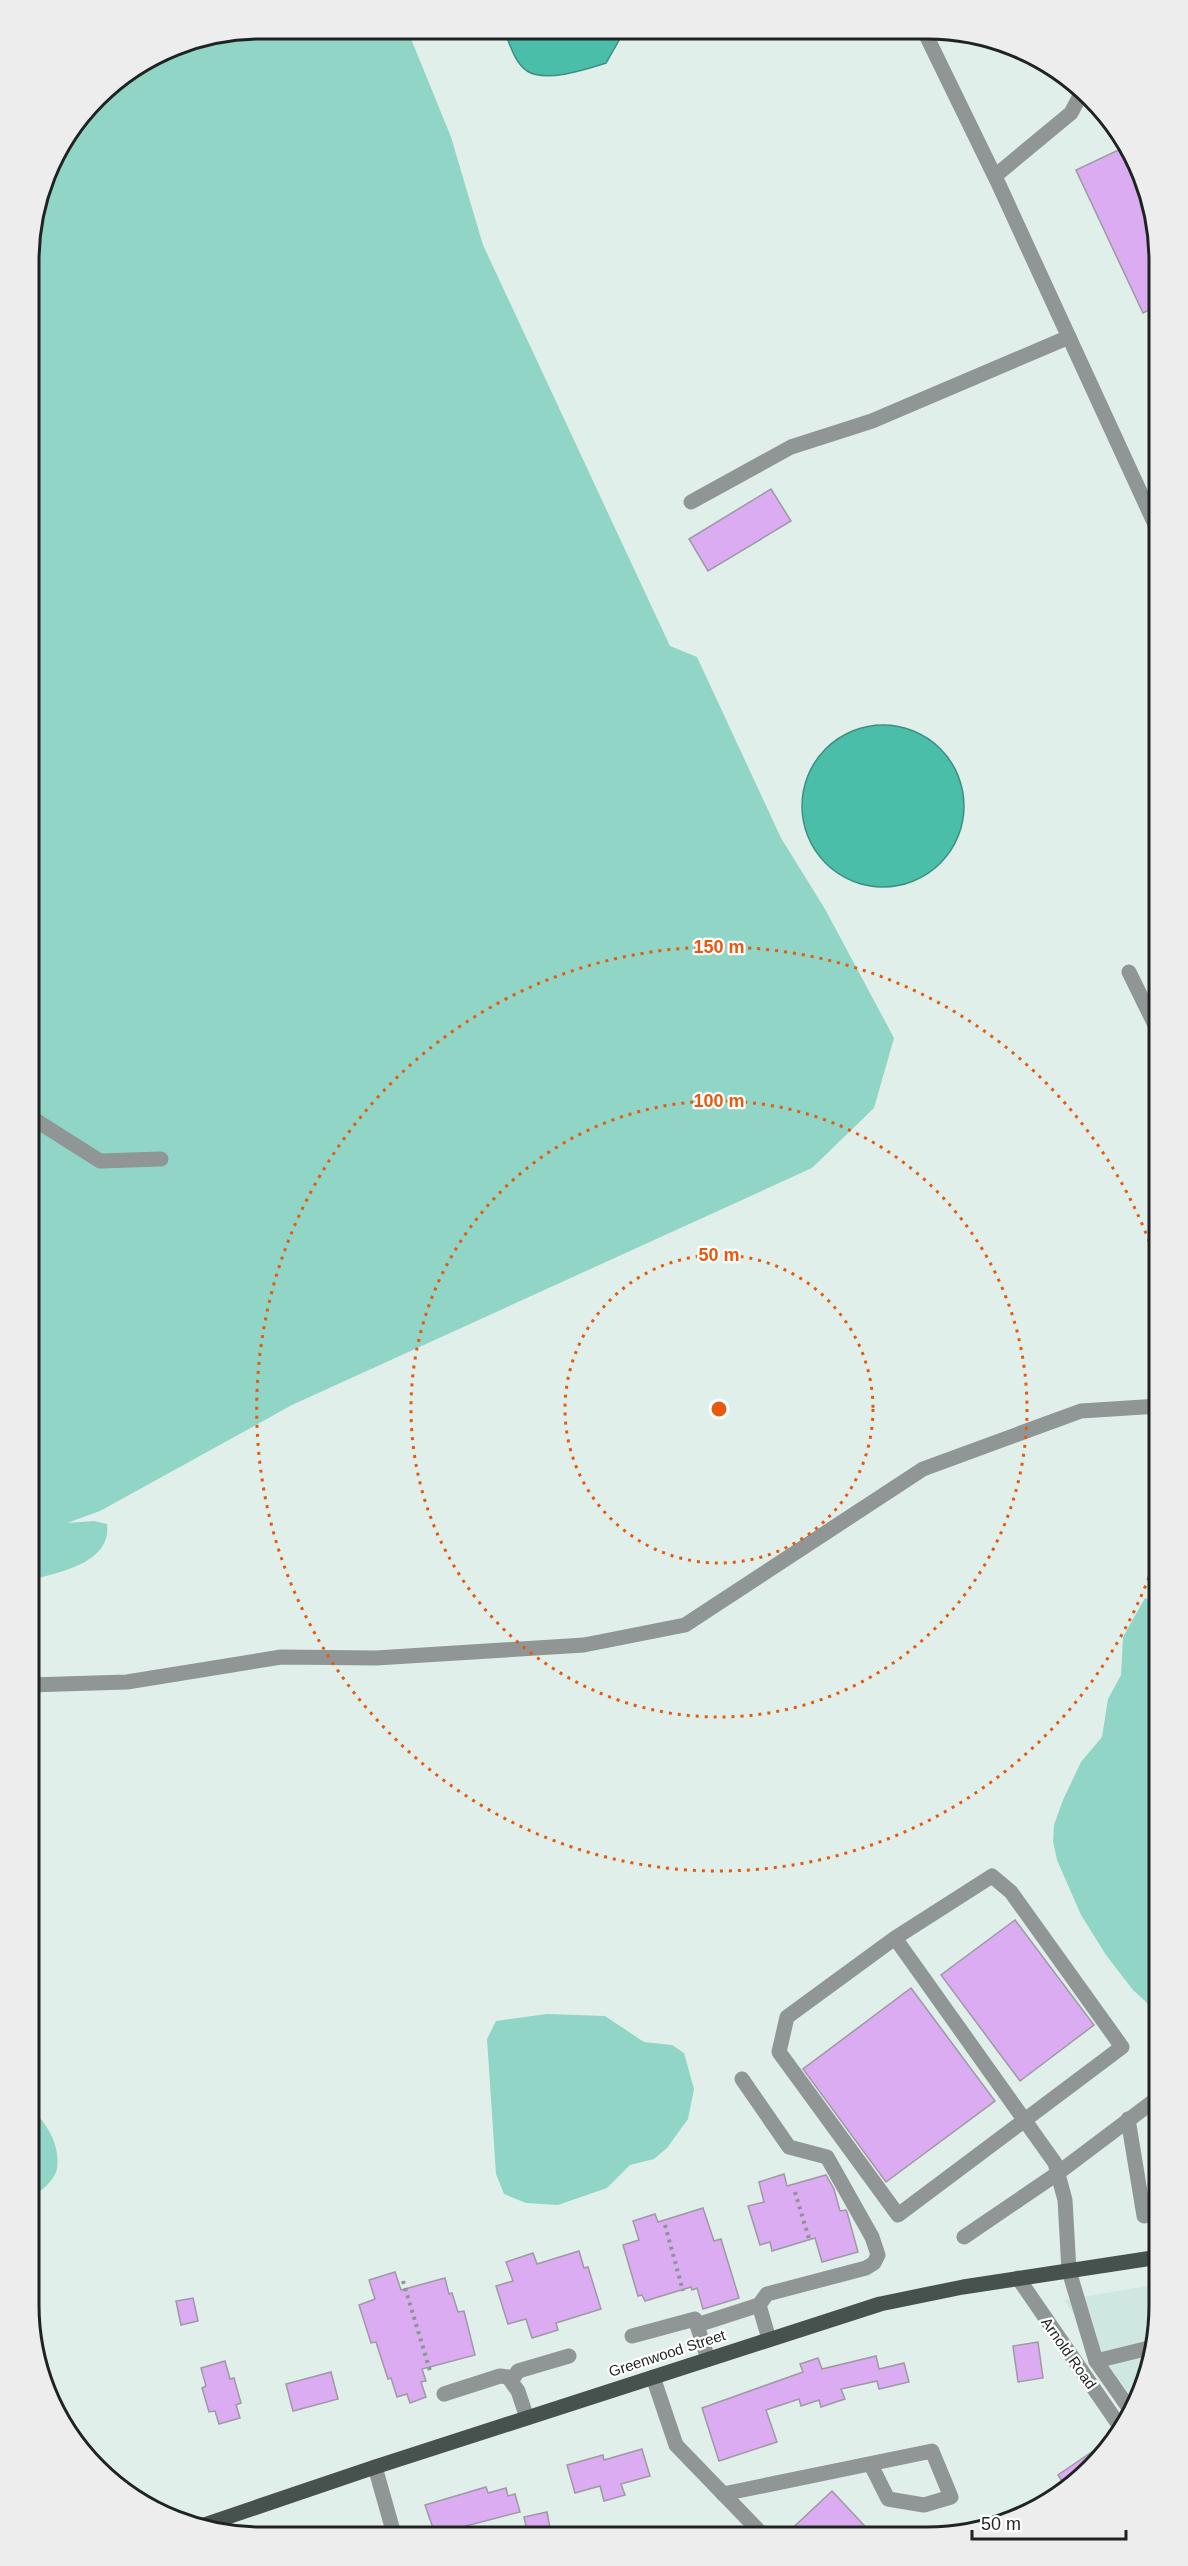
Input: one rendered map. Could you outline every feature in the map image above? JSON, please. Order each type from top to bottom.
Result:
[{"type":"main road","name":"Greenwood Street","points":[[214,2522],[653,2376],[890,2302],[953,2288],[1149,2259]]},
{"type":"street","points":[[928,39],[995,176],[1149,509]]},
{"type":"street","points":[[995,176],[1071,113],[1078,99]]},
{"type":"street","points":[[691,502],[791,447],[872,421],[1069,337]]},
{"type":"street","points":[[1129,972],[1149,1013]]},
{"type":"street","points":[[39,1122],[99,1161],[161,1159]]},
{"type":"street","points":[[39,1685],[127,1682],[281,1657],[376,1658],[584,1645],[685,1625],[923,1469],[1081,1411],[1149,1407]]},
{"type":"street","points":[[992,1876],[1011,1892],[1122,2047],[898,2215],[779,2052],[787,2017],[895,1938],[992,1876]]},
{"type":"street","points":[[895,1938],[1055,2163],[1065,2200],[1070,2271],[1096,2361],[1126,2403]]},
{"type":"street","points":[[697,2325],[759,2305],[767,2294],[866,2268],[874,2263],[878,2255],[872,2237],[827,2157],[789,2147],[742,2079]]},
{"type":"street","points":[[964,2237],[1058,2174],[1149,2104]]},
{"type":"street","points":[[1128,2119],[1144,2216],[1149,2215]]},
{"type":"street","name":"Arnold Road","points":[[1018,2278],[1116,2421]]},
{"type":"street","points":[[759,2305],[769,2339]]},
{"type":"street","points":[[632,2336],[695,2319],[708,2359]]},
{"type":"street","points":[[1096,2361],[1144,2350]]},
{"type":"street","points":[[512,2380],[518,2371],[569,2356]]},
{"type":"street","points":[[444,2394],[500,2376],[508,2377],[512,2380],[527,2418]]},
{"type":"street","points":[[653,2376],[676,2445],[755,2527]]},
{"type":"street","points":[[723,2494],[932,2451],[951,2498],[924,2505],[888,2499],[871,2465]]},
{"type":"street","points":[[375,2467],[392,2527]]},
{"type":"path","points":[[795,2192],[810,2242]]},
{"type":"path","points":[[665,2225],[683,2291]]},
{"type":"path","points":[[403,2281],[431,2374]]},
{"type":"shaded area","points":[[246,39],[411,39],[451,137],[483,245],[670,646],[697,657],[781,838],[825,909],[894,1038],[874,1108],[812,1168],[292,1405],[100,1511],[67,1523],[94,1521],[107,1524],[106,1538],[101,1549],[81,1564],[39,1578],[39,246],[43,218],[56,176],[85,126],[115,94],[138,76],[163,62],[218,43]]},
{"type":"shaded area","points":[[508,39],[620,39],[606,63],[566,74],[545,76],[527,71],[513,52]]},
{"type":"shaded area","points":[[883,725],[899,726],[914,731],[941,748],[958,775],[963,790],[963,822],[958,837],[941,864],[914,881],[899,886],[883,887],[867,886],[852,881],[825,864],[808,837],[803,822],[802,806],[803,790],[808,775],[825,748],[852,731],[867,726]]},
{"type":"shaded area","points":[[1145,1598],[1149,1600],[1149,2005],[1133,1990],[1106,1955],[1081,1915],[1057,1860],[1053,1841],[1054,1825],[1063,1800],[1081,1762],[1102,1737],[1108,1699],[1121,1675],[1123,1637]]},
{"type":"shaded area","points":[[547,2014],[605,2016],[644,2042],[672,2045],[684,2053],[694,2089],[688,2119],[667,2148],[654,2159],[630,2165],[607,2188],[558,2205],[526,2203],[504,2194],[496,2174],[487,2039],[496,2021]]},
{"type":"shaded area","points":[[39,2117],[54,2142],[58,2160],[55,2174],[39,2192]]},
{"type":"shaded area","points":[[1149,2286],[1149,2320],[1145,2348],[1130,2395],[1064,2300]]},
{"type":"building","points":[[1119,150],[1126,163],[1145,218],[1149,246],[1149,310],[1143,313],[1076,170]]},
{"type":"building","points":[[771,489],[791,521],[708,571],[689,539]]},
{"type":"building","points":[[1015,1920],[1094,2025],[1020,2081],[941,1975]]},
{"type":"building","points":[[911,1988],[995,2101],[886,2182],[803,2069]]},
{"type":"building","points":[[784,2174],[787,2186],[826,2175],[834,2189],[840,2211],[846,2210],[847,2212],[858,2252],[822,2262],[815,2238],[772,2251],[770,2242],[760,2245],[748,2206],[764,2202],[759,2182]]},
{"type":"building","points":[[703,2208],[714,2241],[721,2239],[739,2298],[703,2309],[697,2288],[692,2290],[691,2287],[645,2301],[642,2295],[638,2296],[623,2245],[639,2240],[633,2221],[655,2214],[658,2222]]},
{"type":"building","points":[[579,2251],[584,2268],[588,2267],[601,2309],[556,2323],[558,2330],[532,2338],[526,2319],[508,2324],[496,2286],[513,2281],[506,2262],[533,2253],[537,2264]]},
{"type":"building","points":[[395,2272],[401,2290],[445,2278],[449,2294],[452,2293],[458,2312],[464,2311],[475,2355],[422,2369],[426,2381],[421,2382],[426,2397],[410,2403],[407,2394],[397,2397],[391,2378],[388,2379],[376,2342],[371,2343],[359,2305],[375,2299],[369,2280]]},
{"type":"building","points":[[193,2298],[198,2321],[181,2325],[176,2301]]},
{"type":"building","points":[[1038,2342],[1043,2378],[1018,2382],[1013,2346]]},
{"type":"building","points":[[876,2356],[879,2369],[904,2363],[909,2382],[879,2389],[877,2381],[841,2389],[845,2399],[821,2407],[819,2400],[801,2406],[799,2399],[766,2410],[777,2442],[719,2461],[702,2408],[803,2372],[800,2364],[818,2358],[822,2369]]},
{"type":"building","points":[[225,2361],[230,2379],[234,2378],[241,2403],[236,2405],[240,2418],[219,2424],[215,2411],[209,2412],[202,2388],[206,2386],[201,2368]]},
{"type":"building","points":[[331,2372],[338,2399],[293,2411],[286,2384]]},
{"type":"building","points":[[642,2449],[650,2476],[621,2484],[625,2495],[604,2501],[600,2486],[575,2493],[567,2465],[603,2455],[604,2460]]},
{"type":"building","points":[[1095,2450],[1062,2481],[1058,2475]]},
{"type":"building","points":[[486,2487],[488,2493],[506,2488],[508,2496],[515,2494],[520,2512],[462,2527],[433,2527],[425,2505]]},
{"type":"building","points":[[832,2491],[866,2527],[794,2527]]},
{"type":"building","points":[[547,2512],[550,2527],[526,2527],[524,2517]]}]
